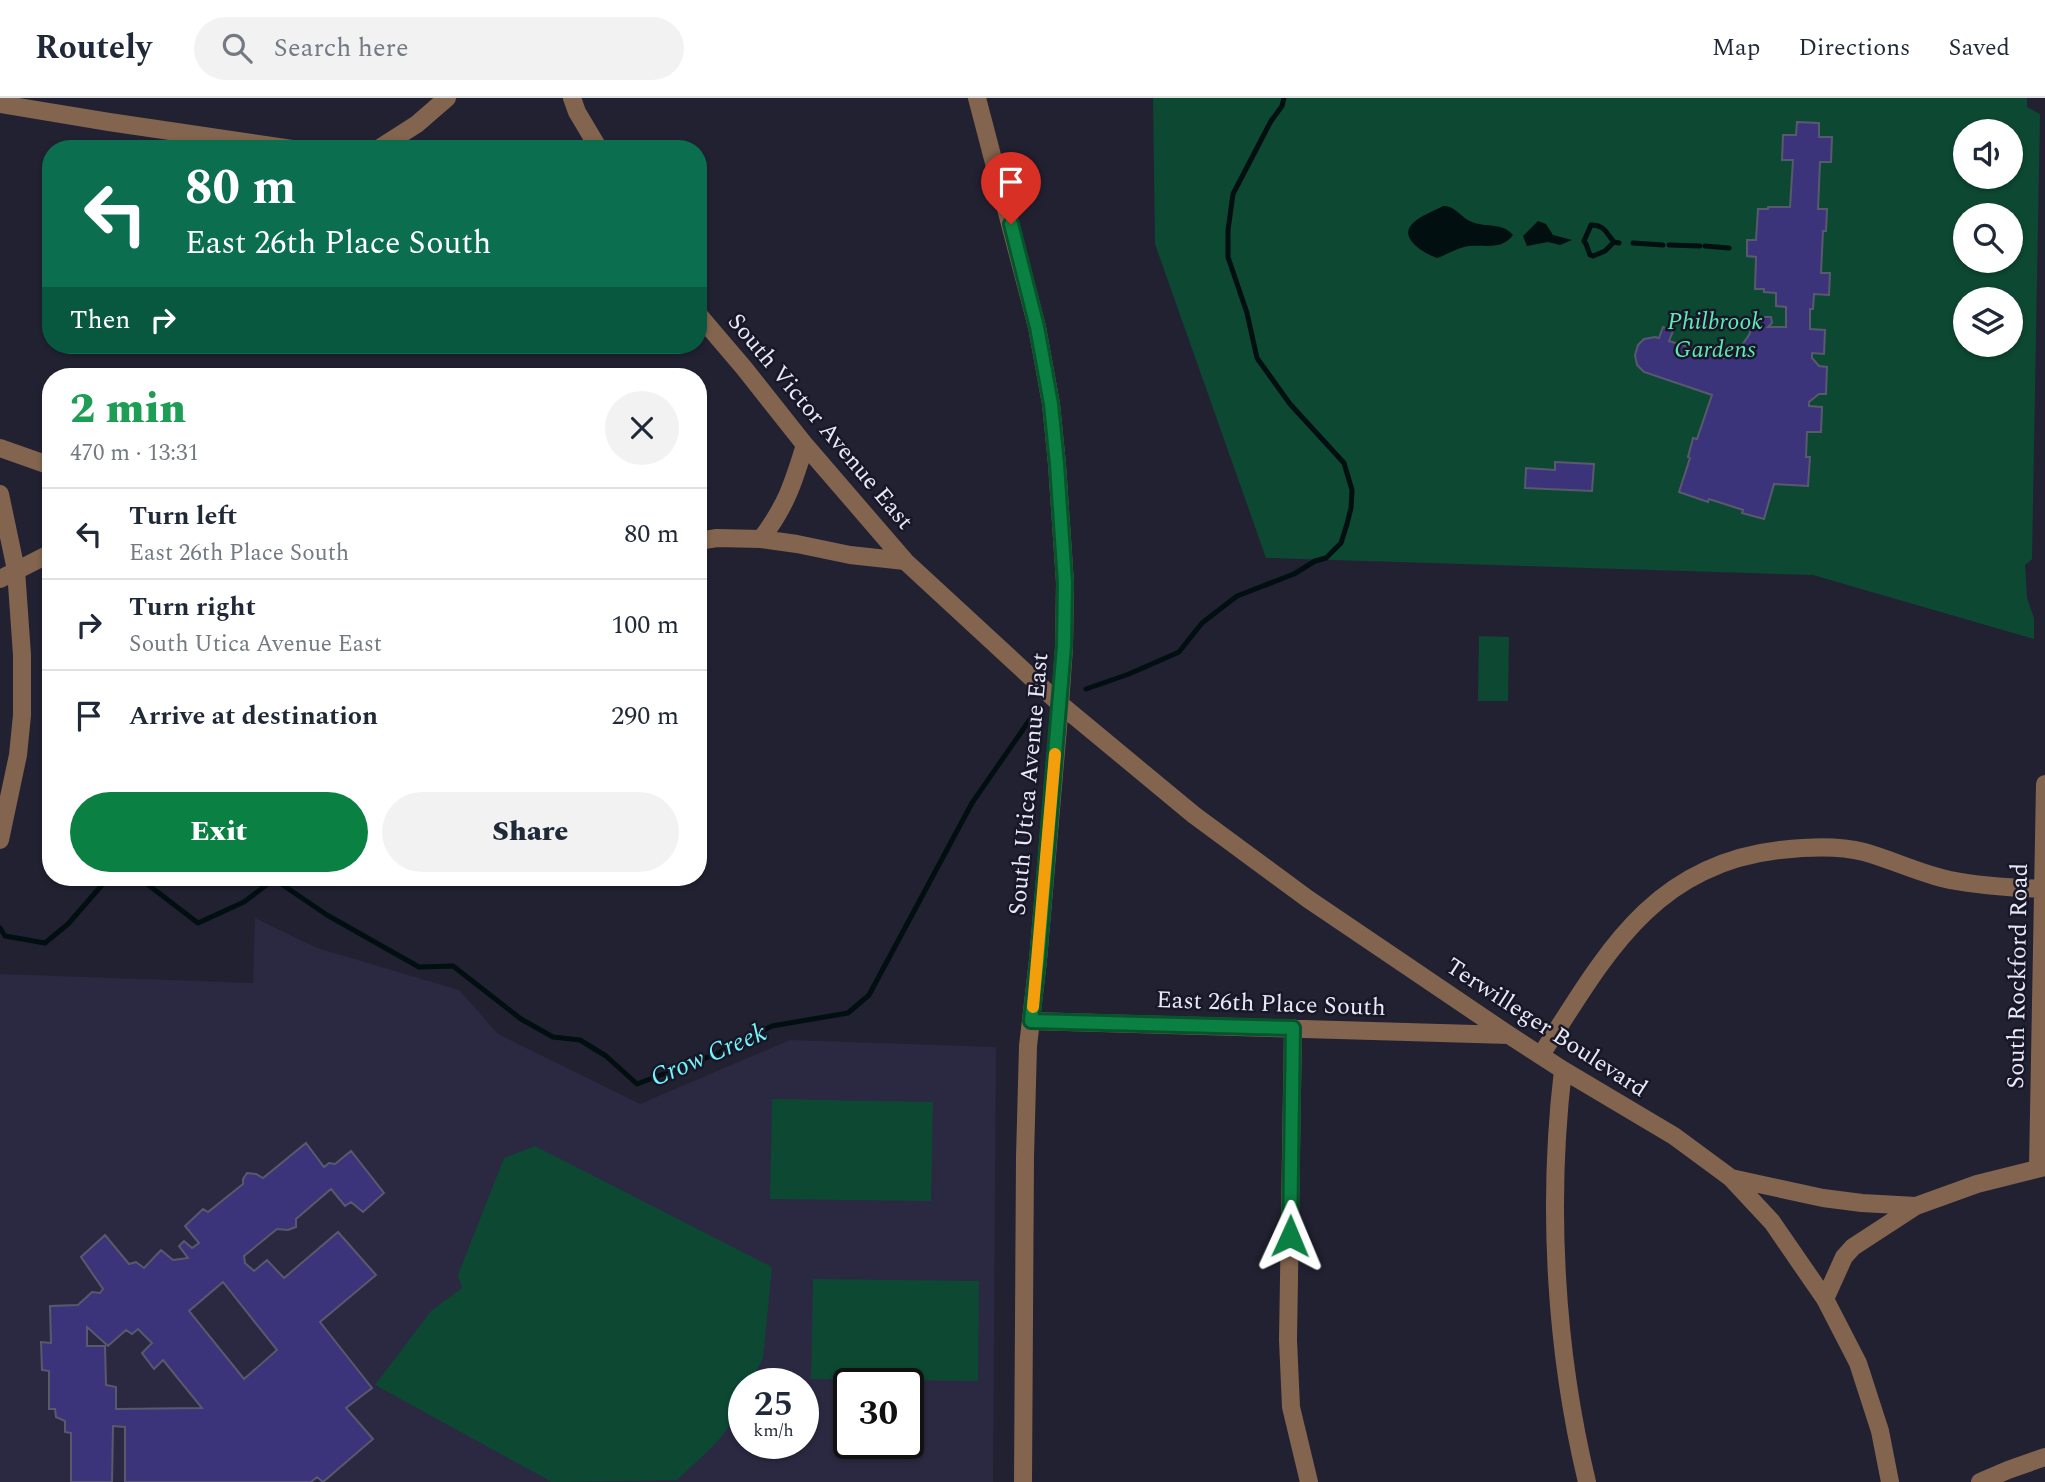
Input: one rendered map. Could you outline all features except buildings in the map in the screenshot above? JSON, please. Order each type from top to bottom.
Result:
[{"type":"street","points":[[392,140],[417,124],[447,98]]},
{"type":"street","points":[[572,98],[594,140]]},
{"type":"street","name":"South Utica Avenue East","points":[[977,98],[1029,293],[1051,404],[1065,583],[1060,704],[1028,1046],[1023,1482]]},
{"type":"street","points":[[0,104],[231,140]]},
{"type":"street","name":"South Victor Avenue East","points":[[707,325],[805,445],[905,561],[1060,704]]},
{"type":"street","points":[[761,539],[778,518],[805,445]]},
{"type":"street","points":[[0,448],[42,463]]},
{"type":"street","points":[[0,494],[8,574],[22,655],[22,715],[18,755],[0,840]]},
{"type":"street","points":[[707,540],[761,539],[850,555],[905,561]]},
{"type":"street","points":[[8,574],[42,558]]},
{"type":"street","name":"Terwilleger Boulevard","points":[[1060,704],[1214,830],[1308,899],[1563,1070],[1674,1136],[1731,1178],[1772,1222],[1825,1299],[1858,1363],[1880,1430],[1890,1482]]},
{"type":"street","name":"South Rockford Road","points":[[2041,1167],[2045,784]]},
{"type":"street","points":[[1541,1055],[1597,967],[1638,917],[1696,875],[1737,859],[1768,851],[1804,847],[1830,848],[1863,852],[1949,880],[1988,886],[2044,889]]},
{"type":"street","name":"East 26th Place South","points":[[1031,1021],[1510,1035]]},
{"type":"street","points":[[1293,1028],[1288,1340],[1291,1408],[1308,1482]]},
{"type":"street","points":[[1563,1070],[1555,1158],[1555,1223],[1566,1370],[1576,1435],[1587,1482]]},
{"type":"street","points":[[1825,1299],[1844,1257],[1853,1247],[1916,1206],[1976,1184],[2041,1167]]},
{"type":"street","points":[[1731,1178],[1823,1198],[1916,1206]]},
{"type":"street","points":[[1980,1482],[2045,1457]]},
{"type":"shaded area","points":[[1443,206],[1451,208],[1472,222],[1504,228],[1513,235],[1497,245],[1464,247],[1437,258],[1432,256],[1414,245],[1408,234],[1409,229],[1419,218]]},
{"type":"shaded area","points":[[1538,221],[1546,224],[1553,235],[1572,240],[1560,245],[1548,242],[1527,246],[1523,236]]},
{"type":"shaded area","points":[[255,918],[317,948],[459,990],[498,1034],[640,1104],[790,1040],[996,1047],[993,1482],[0,1482],[0,974],[253,983]]},
{"type":"green space","name":"Philbrook Gardens","points":[[1153,98],[2027,98],[2027,107],[2040,114],[2032,559],[2025,565],[2027,598],[2034,618],[2034,639],[1813,575],[1266,558],[1155,244]]},
{"type":"green space","points":[[1479,636],[1509,637],[1508,701],[1478,701]]},
{"type":"green space","points":[[772,1099],[933,1102],[931,1201],[770,1199]]},
{"type":"green space","points":[[535,1146],[772,1267],[763,1358],[758,1368],[728,1368],[728,1429],[677,1480],[552,1482],[375,1385],[431,1311],[462,1288],[458,1275],[504,1158]]},
{"type":"green space","points":[[813,1279],[979,1281],[978,1381],[924,1380],[924,1368],[833,1368],[833,1379],[819,1379],[819,1368],[811,1368]]},
{"type":"waterway","name":"Crow Creek","points":[[1086,689],[1179,652],[1202,623],[1237,596],[1294,574],[1315,561],[1326,558],[1341,543],[1351,508],[1352,490],[1344,463],[1290,404],[1257,358],[1247,313],[1228,257],[1228,230],[1233,194],[1284,98]]},
{"type":"waterway","points":[[1614,242],[1605,251],[1593,256],[1584,241],[1591,225],[1596,225],[1614,242],[1619,243]]},
{"type":"waterway","points":[[1633,243],[1663,245]]},
{"type":"waterway","points":[[1669,245],[1700,246]]},
{"type":"waterway","points":[[1705,246],[1729,248]]},
{"type":"waterway","name":"Crow Creek","points":[[284,886],[327,915],[419,967],[453,966],[521,1019],[553,1037],[580,1040],[606,1056],[637,1084],[716,1054],[772,1026],[848,1013],[869,995],[972,803],[1033,715]]},
{"type":"waterway","name":"Crow Creek","points":[[0,928],[5,936],[45,943],[68,924],[101,886]]},
{"type":"waterway","name":"Crow Creek","points":[[150,886],[198,923],[244,902],[265,886]]},
{"type":"slow traffic","points":[[1033,1007],[1055,754]]},
{"type":"route","points":[[1011,224],[1037,327],[1051,404],[1065,583],[1060,704],[1031,1021],[1293,1028],[1290,1236]]}]
